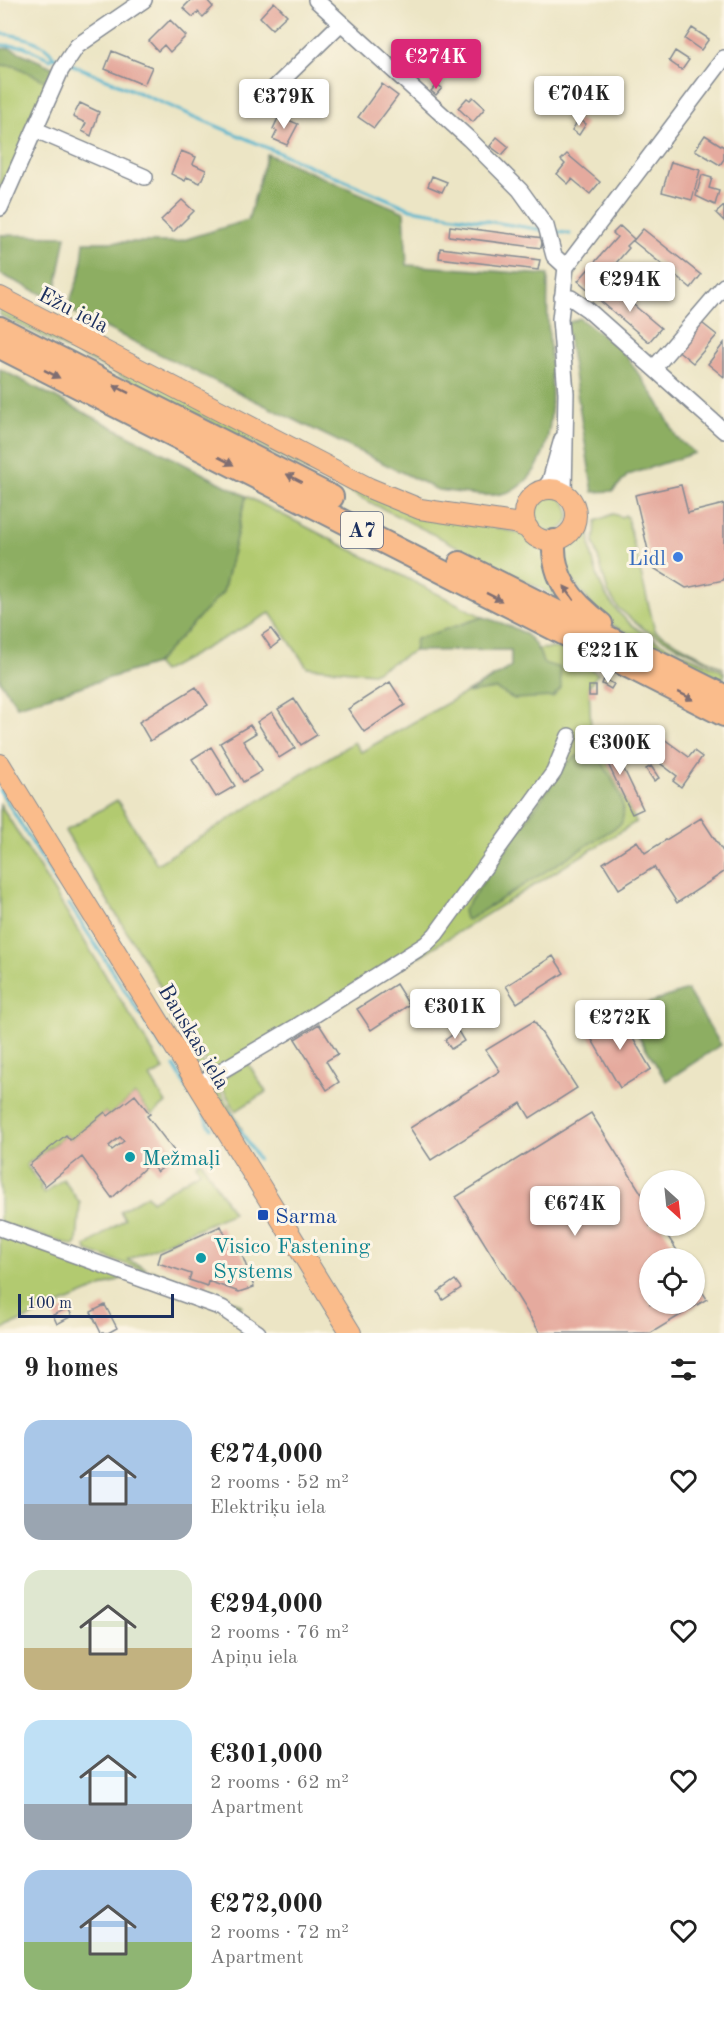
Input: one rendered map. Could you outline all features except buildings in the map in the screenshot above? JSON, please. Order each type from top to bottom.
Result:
[{"type":"highway","name":"A7","points":[[0,328],[724,696]]},
{"type":"highway","name":"A7","points":[[0,347],[724,715]]},
{"type":"highway","points":[[554,541],[556,568],[572,600],[646,657]]},
{"type":"main road","name":"Ežu iela","points":[[0,297],[369,488],[420,509],[514,523],[528,528]]},
{"type":"main road","points":[[544,489],[564,493],[575,506],[576,522],[567,536],[554,541],[541,539],[528,528],[524,514],[526,506],[535,494],[544,489]]},
{"type":"main road","points":[[467,516],[487,510],[526,506]]},
{"type":"main road","name":"Bauskas iela","points":[[0,764],[351,1333]]},
{"type":"street","points":[[0,208],[62,70],[77,46],[144,0]]},
{"type":"street","points":[[316,0],[469,139],[520,190],[546,226],[554,256],[566,267]]},
{"type":"street","points":[[265,97],[340,24]]},
{"type":"street","points":[[564,493],[566,393],[560,319],[566,267],[719,76],[724,58]]},
{"type":"street","points":[[36,130],[145,177]]},
{"type":"street","points":[[654,368],[724,286]]},
{"type":"street","points":[[562,297],[571,298],[587,309],[724,431]]},
{"type":"street","points":[[544,489],[550,481],[565,430]]},
{"type":"street","points":[[197,1085],[294,1028],[426,944],[436,934],[554,772],[569,736]]},
{"type":"street","points":[[0,1228],[222,1308],[258,1333]]},
{"type":"green space","points":[[10,48],[54,68],[52,78],[45,81],[15,66],[0,65],[0,49]]},
{"type":"green space","points":[[0,65],[15,66],[52,78],[0,200]]},
{"type":"green space","points":[[267,154],[404,212],[407,265],[548,275],[552,389],[547,438],[540,460],[528,478],[511,491],[494,495],[475,495],[438,490],[67,309],[81,271],[84,242],[177,242],[248,220]]},
{"type":"green space","points":[[0,235],[66,236],[54,300],[0,274]]},
{"type":"green space","points":[[0,305],[407,511],[521,533],[544,549],[565,601],[0,315]]},
{"type":"green space","points":[[579,318],[622,350],[658,402],[677,438],[695,453],[628,475],[613,491],[593,492],[566,324]]},
{"type":"green space","points":[[0,369],[246,496],[223,592],[155,664],[17,706],[0,681]]},
{"type":"green space","points":[[246,496],[483,617],[416,639],[414,651],[373,673],[307,667],[270,613],[162,672],[155,664],[223,592]]},
{"type":"green space","points":[[551,496],[564,501],[569,514],[564,527],[551,532],[538,527],[533,514],[538,501]]},
{"type":"green space","points":[[613,514],[627,517],[655,631],[724,669],[645,630],[618,608],[608,592],[594,543],[596,521]]},
{"type":"green space","points":[[591,517],[590,538],[594,564],[604,592],[616,609],[646,635],[724,672],[724,680],[603,619],[561,566],[565,547]]},
{"type":"green space","points":[[483,617],[521,631],[534,643],[543,663],[560,668],[561,688],[553,697],[514,699],[496,689],[467,693],[511,667],[511,650],[414,651],[416,639]]},
{"type":"green space","points":[[561,648],[598,674],[589,686],[591,730],[636,822],[266,1051],[212,1071],[65,831],[117,800],[157,864],[354,742],[361,752],[511,667],[511,650]]},
{"type":"green space","points":[[591,753],[599,756],[621,798],[623,816],[621,824],[468,920],[465,919],[463,911],[564,766],[575,757]]},
{"type":"green space","points":[[0,804],[164,1070],[150,1077],[166,1103],[152,1115],[135,1095],[108,1116],[105,1112],[70,1140],[66,1135],[26,1165],[42,1186],[40,1188],[44,1194],[63,1179],[80,1203],[77,1243],[74,1246],[0,1223]]},
{"type":"green space","points":[[687,990],[721,1045],[666,1081],[624,1012]]},
{"type":"green space","points":[[173,1016],[209,1073],[200,1070],[170,1018]]},
{"type":"green space","points":[[248,1063],[266,1092],[236,1111],[218,1081]]},
{"type":"green space","points":[[215,1083],[242,1129],[238,1132],[214,1095]]},
{"type":"green space","points":[[201,1161],[233,1213],[127,1260],[146,1268],[143,1270],[87,1251],[86,1246],[125,1219],[120,1211],[147,1195],[152,1201],[200,1171],[196,1164]]},
{"type":"green space","points":[[0,1236],[125,1277],[0,1330]]},
{"type":"green space","points":[[152,1270],[242,1306],[237,1308],[151,1274]]},
{"type":"waterway","points":[[0,34],[14,35],[38,43],[45,47],[53,57]]},
{"type":"waterway","points":[[0,45],[23,46],[50,59],[53,57],[62,60]]},
{"type":"waterway","points":[[71,64],[411,209],[543,230]]},
{"type":"waterway","points":[[553,231],[570,234]]},
{"type":"waterway","points":[[0,790],[59,887]]},
{"type":"waterway","points":[[69,904],[164,1051]]},
{"type":"waterway","points":[[174,1066],[211,1128]]},
{"type":"waterway","points":[[230,1113],[258,1159]]},
{"type":"place","name":"Lidl","points":[[678,557]]},
{"type":"place","name":"Mežmaļi","points":[[130,1157]]},
{"type":"place","name":"Sarma","points":[[263,1215]]},
{"type":"place","name":"Visico Fastening Systems","points":[[201,1258]]}]
